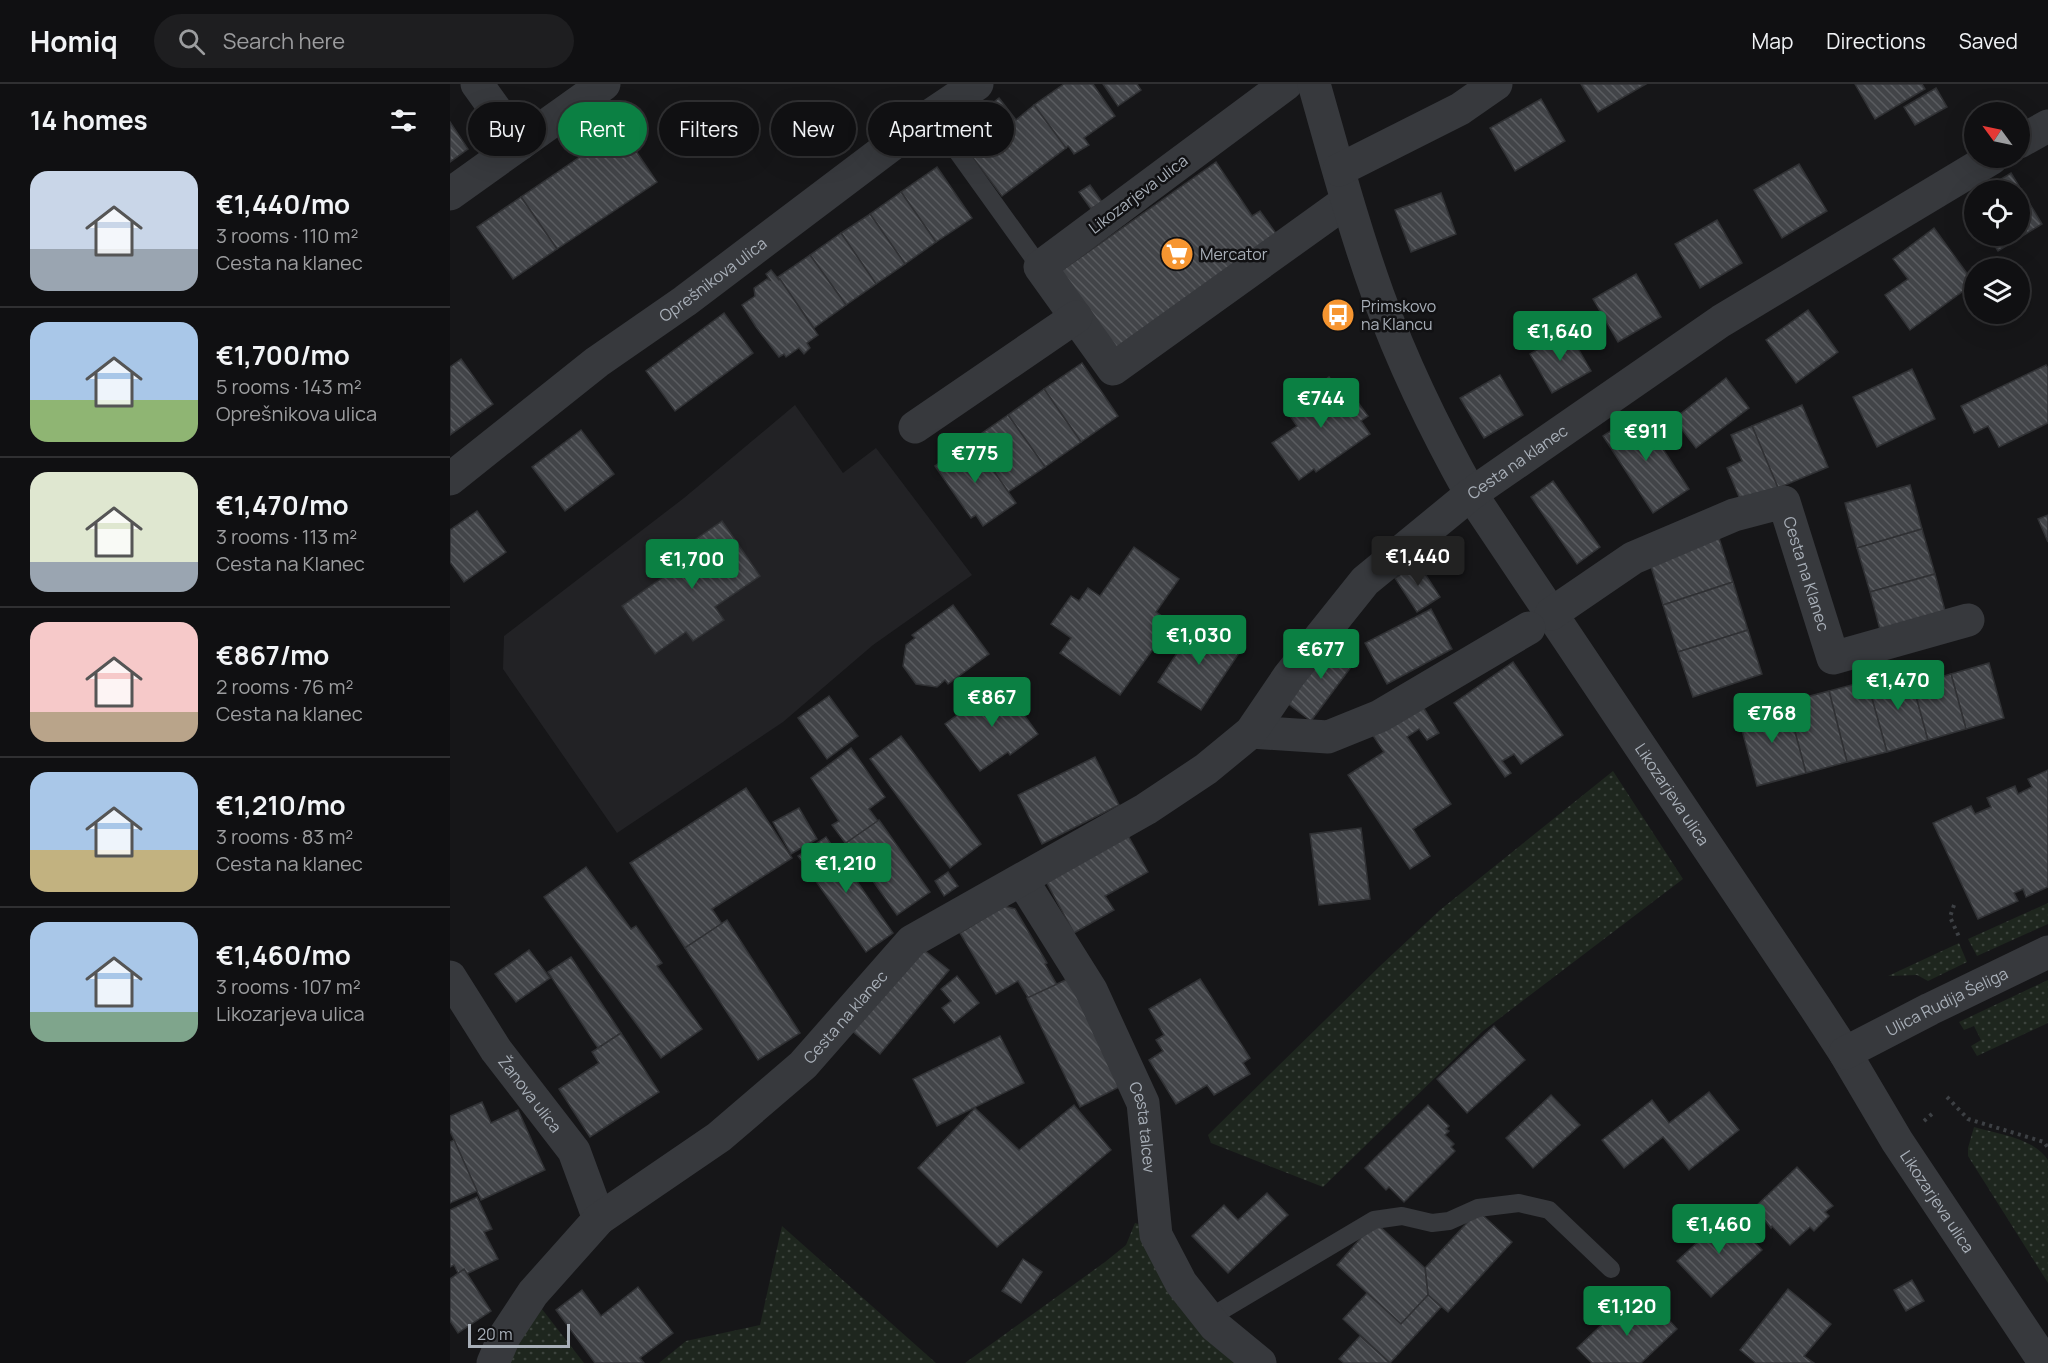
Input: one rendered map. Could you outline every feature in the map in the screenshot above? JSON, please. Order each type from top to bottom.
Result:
[{"type":"street","points":[[477,84],[490,102]]},
{"type":"street","points":[[546,125],[604,84]]},
{"type":"street","name":"Oprešnikova ulica","points":[[951,102],[977,84]]},
{"type":"street","name":"Likozarjeva ulica","points":[[1040,267],[1286,84]]},
{"type":"street","name":"Likozarjeva ulica","points":[[1314,84],[1347,201],[1377,294],[1414,386],[1540,621],[1845,1053],[1897,1141],[2045,1363]]},
{"type":"street","points":[[1339,170],[1460,109],[1496,84]]},
{"type":"street","points":[[2030,136],[2048,126]]},
{"type":"street","points":[[450,194],[503,156]]},
{"type":"street","name":"Oprešnikova ulica","points":[[450,479],[597,362],[694,294],[878,156]]},
{"type":"street","name":"Cesta na klanec","points":[[493,1363],[504,1337],[533,1293],[599,1219],[719,1137],[803,1065],[912,940],[1146,809],[1206,769],[1251,732],[1289,676],[1365,581],[1471,494],[1721,321],[1975,168]]},
{"type":"street","points":[[1040,267],[1113,369],[1347,201]]},
{"type":"street","points":[[915,427],[1076,317]]},
{"type":"street","name":"Cesta na Klanec","points":[[1540,621],[1633,558],[1734,515],[1784,502],[1833,658],[1968,620]]},
{"type":"street","points":[[1251,732],[1328,737],[1380,716],[1540,621]]},
{"type":"street","name":"Cesta talcev","points":[[1022,880],[1091,990],[1143,1103],[1156,1235],[1181,1283],[1215,1326],[1260,1363]]},
{"type":"street","name":"Ulica Rudija Šeliga","points":[[1845,1053],[2048,952]]},
{"type":"street","name":"Žanova ulica","points":[[450,977],[496,1050],[574,1151],[599,1219]]},
{"type":"lane","points":[[960,156],[1040,267]]},
{"type":"lane","points":[[1209,1318],[1374,1220],[1402,1216],[1432,1223],[1449,1221],[1478,1208],[1519,1203],[1549,1210],[1611,1269]]},
{"type":"path","points":[[1954,905],[1950,917],[1960,939]]},
{"type":"path","points":[[1947,1097],[1968,1119],[2044,1142],[2048,1148]]},
{"type":"shaded area","points":[[795,405],[843,473],[876,448],[972,575],[873,645],[783,722],[617,833],[503,669],[504,636],[684,498]]},
{"type":"shaded area","points":[[1613,771],[1683,879],[1483,1031],[1323,1187],[1211,1143],[1208,1135],[1440,910]]},
{"type":"shaded area","points":[[2048,903],[2048,924],[1977,956],[1968,939]]},
{"type":"shaded area","points":[[1959,943],[1967,962],[1928,981],[1917,975],[1888,976]]},
{"type":"shaded area","points":[[2048,980],[2048,1023],[1977,1056],[1971,1046],[1981,1040],[1974,1026],[1964,1030],[1959,1022]]},
{"type":"shaded area","points":[[1974,1127],[2025,1142],[2042,1153],[2048,1160],[2048,1283],[1968,1156]]},
{"type":"shaded area","points":[[1135,1223],[1142,1225],[1240,1363],[965,1363],[1126,1245]]},
{"type":"shaded area","points":[[782,1226],[936,1363],[659,1363],[686,1341],[760,1325]]},
{"type":"shaded area","points":[[538,1304],[584,1363],[507,1363]]},
{"type":"building","points":[[1064,84],[1093,84],[1115,116],[1084,138],[1089,145],[1074,154],[1068,146],[1066,148],[1034,105]]},
{"type":"building","points":[[1103,84],[1137,84],[1141,90],[1118,106]]},
{"type":"building","points":[[1581,84],[1646,84],[1598,112]]},
{"type":"building","points":[[1855,84],[1922,84],[1925,89],[1875,119]]},
{"type":"building","points":[[1936,88],[1947,107],[1915,125],[1904,107]]},
{"type":"building","points":[[1541,99],[1565,141],[1515,171],[1490,128]]},
{"type":"building","points":[[1034,105],[1066,148],[1002,196],[971,156],[1014,156],[1014,117],[1016,120]]},
{"type":"building","points":[[450,122],[468,149],[450,162]]},
{"type":"building","points":[[581,156],[639,156],[657,182],[557,249],[521,197]]},
{"type":"building","name":"Mercator","points":[[1216,162],[1252,216],[1260,211],[1283,243],[1117,351],[1061,271]]},
{"type":"building","points":[[1799,164],[1827,211],[1782,238],[1754,190]]},
{"type":"building","points":[[937,167],[972,218],[936,242],[901,192]]},
{"type":"building","points":[[2011,173],[2015,180],[1999,180]]},
{"type":"building","points":[[1090,185],[1102,202],[1091,209],[1079,192]]},
{"type":"building","points":[[901,192],[936,242],[905,264],[870,214]]},
{"type":"building","points":[[1441,193],[1456,234],[1411,252],[1395,210]]},
{"type":"building","points":[[521,197],[557,249],[513,279],[477,227]]},
{"type":"building","points":[[2030,204],[2042,224],[2030,231]]},
{"type":"building","points":[[870,214],[905,264],[876,284],[841,233]]},
{"type":"building","points":[[1717,220],[1742,263],[1700,288],[1675,244]]},
{"type":"building","points":[[1934,228],[1964,269],[1964,290],[1910,330],[1885,295],[1908,279],[1893,259]]},
{"type":"building","points":[[841,233],[876,284],[846,305],[810,255]]},
{"type":"building","points":[[1995,246],[2006,246],[1998,251]]},
{"type":"building","points":[[810,255],[846,305],[814,328],[778,277]]},
{"type":"building","points":[[771,270],[780,279],[818,335],[807,343],[810,348],[804,354],[799,348],[786,357],[784,354],[779,357],[742,305],[755,296],[754,288],[767,279],[770,280],[766,274]]},
{"type":"building","points":[[1636,274],[1661,317],[1618,342],[1593,299]]},
{"type":"building","points":[[1808,310],[1838,352],[1796,383],[1766,340]]},
{"type":"building","points":[[724,313],[753,353],[675,411],[646,371]]},
{"type":"building","points":[[1568,331],[1591,371],[1552,393],[1530,354]]},
{"type":"building","points":[[461,359],[493,404],[450,435],[450,367]]},
{"type":"building","points":[[1082,363],[1118,416],[1081,442],[1044,389]]},
{"type":"building","points":[[2046,365],[2048,368],[2048,423],[1999,447],[1988,426],[1974,433],[1961,406]]},
{"type":"building","points":[[1912,369],[1935,419],[1877,447],[1853,397]]},
{"type":"building","points":[[1500,375],[1523,415],[1484,438],[1460,398]]},
{"type":"building","points":[[1329,377],[1344,397],[1351,393],[1368,416],[1361,421],[1370,434],[1316,472],[1314,469],[1299,480],[1272,443],[1297,426],[1285,409]]},
{"type":"building","points":[[1726,378],[1749,408],[1696,448],[1674,419]]},
{"type":"building","points":[[1044,389],[1081,442],[1045,467],[1008,415]]},
{"type":"building","points":[[1802,405],[1828,467],[1778,488],[1752,426]]},
{"type":"building","points":[[1639,412],[1689,489],[1653,513],[1603,436]]},
{"type":"building","points":[[1008,415],[1045,467],[1008,492],[972,440]]},
{"type":"building","points":[[1752,426],[1778,488],[1742,504],[1727,468],[1742,461],[1731,435]]},
{"type":"building","points":[[581,430],[614,474],[565,511],[532,467]]},
{"type":"building","points":[[972,440],[1016,503],[983,526],[976,515],[971,518],[935,466]]},
{"type":"building","points":[[1553,481],[1600,547],[1577,564],[1531,497]]},
{"type":"building","points":[[1910,485],[1922,529],[1857,548],[1845,503]]},
{"type":"building","points":[[477,511],[506,552],[464,582],[450,562],[450,530]]},
{"type":"building","points":[[2048,515],[2048,542],[2038,519]]},
{"type":"building","points":[[722,521],[760,576],[715,607],[724,620],[693,641],[686,632],[655,654],[622,606],[680,565],[673,555]]},
{"type":"building","points":[[1922,529],[1935,574],[1870,592],[1857,548]]},
{"type":"building","points":[[1718,535],[1733,582],[1663,605],[1648,557]]},
{"type":"building","points":[[1134,547],[1179,579],[1156,612],[1172,623],[1120,695],[1060,653],[1071,638],[1051,624],[1071,596],[1079,601],[1088,588],[1100,596]]},
{"type":"building","points":[[1418,563],[1440,597],[1417,612],[1395,578]]},
{"type":"building","points":[[1935,574],[1947,618],[1882,637],[1870,592]]},
{"type":"building","points":[[1733,582],[1748,630],[1678,652],[1663,605]]},
{"type":"building","points":[[953,605],[989,654],[948,684],[945,680],[937,687],[916,684],[903,666],[906,645],[915,638],[912,635]]},
{"type":"building","points":[[1431,609],[1452,649],[1387,684],[1365,643]]},
{"type":"building","points":[[1198,621],[1241,650],[1201,710],[1158,682]]},
{"type":"building","points":[[1748,630],[1762,674],[1693,697],[1678,652]]},
{"type":"building","points":[[1331,640],[1357,659],[1311,721],[1286,702]]},
{"type":"building","points":[[1513,662],[1563,735],[1521,764],[1514,754],[1502,761],[1511,773],[1505,777],[1454,703]]},
{"type":"building","points":[[1989,663],[2004,718],[1966,729],[1951,674]]},
{"type":"building","points":[[1909,670],[1928,740],[1887,752],[1867,681]]},
{"type":"building","points":[[1951,674],[1966,729],[1928,740],[1913,685]]},
{"type":"building","points":[[1867,681],[1887,752],[1847,762],[1829,691]]},
{"type":"building","points":[[1001,683],[1038,734],[1010,755],[1008,752],[980,771],[945,724]]},
{"type":"building","points":[[1829,691],[1847,762],[1806,773],[1787,702]]},
{"type":"building","points":[[829,696],[858,736],[827,759],[798,718]]},
{"type":"building","points":[[1420,702],[1439,733],[1427,740],[1419,729],[1407,737],[1451,804],[1413,829],[1430,856],[1410,869],[1348,775],[1384,752],[1372,734]]},
{"type":"building","points":[[1787,702],[1806,773],[1757,786],[1738,715]]},
{"type":"building","points":[[901,736],[981,844],[950,868],[870,759]]},
{"type":"building","points":[[851,748],[885,797],[869,809],[881,825],[849,848],[832,825],[839,821],[811,778]]},
{"type":"building","points":[[1095,757],[1119,805],[1042,844],[1018,795]]},
{"type":"building","points":[[2048,770],[2048,887],[2026,897],[2023,889],[2014,893],[2018,901],[1978,919],[1933,823],[1971,806],[1975,814],[1991,807],[1987,798],[2015,786],[2018,794],[2032,787],[2028,779]]},
{"type":"building","points":[[746,788],[792,858],[712,909],[722,924],[685,948],[630,863]]},
{"type":"building","points":[[799,808],[817,839],[791,854],[773,822]]},
{"type":"building","points":[[879,820],[930,892],[897,915],[846,843]]},
{"type":"building","points":[[1361,828],[1370,899],[1319,905],[1310,834]]},
{"type":"building","points":[[1125,830],[1148,872],[1105,896],[1114,910],[1074,933],[1043,876]]},
{"type":"building","points":[[826,837],[893,933],[866,952],[798,856]]},
{"type":"building","points":[[586,867],[631,929],[636,926],[662,963],[657,966],[702,1029],[661,1058],[544,897]]},
{"type":"building","points":[[948,872],[958,886],[944,896],[935,881]]},
{"type":"building","points":[[1004,906],[1015,909],[1047,963],[1045,964],[1057,985],[1029,999],[1018,981],[996,994],[960,933]]},
{"type":"building","points":[[727,920],[800,1033],[758,1060],[685,948]]},
{"type":"building","points":[[914,942],[949,970],[880,1054],[846,1026]]},
{"type":"building","points":[[529,950],[550,978],[516,1002],[495,974]]},
{"type":"building","points":[[571,957],[621,1033],[598,1048],[548,972]]},
{"type":"building","points":[[1076,975],[1129,1082],[1080,1107],[1027,998]]},
{"type":"building","points":[[957,976],[979,1003],[954,1023],[942,1008],[951,1001],[941,989]]},
{"type":"building","points":[[1200,979],[1250,1058],[1243,1063],[1250,1074],[1214,1095],[1207,1085],[1176,1104],[1149,1060],[1163,1051],[1156,1040],[1164,1035],[1149,1009]]},
{"type":"building","points":[[1494,1026],[1525,1060],[1467,1113],[1437,1079]]},
{"type":"building","points":[[621,1033],[659,1092],[590,1137],[559,1089],[599,1063],[592,1052]]},
{"type":"building","points":[[1000,1036],[1024,1083],[937,1126],[913,1079]]},
{"type":"building","points":[[1709,1092],[1739,1130],[1689,1170],[1663,1137],[1624,1168],[1602,1140],[1652,1100],[1669,1123]]},
{"type":"building","points":[[1551,1095],[1580,1125],[1533,1168],[1506,1138]]},
{"type":"building","points":[[482,1102],[491,1123],[518,1110],[545,1170],[481,1200],[450,1131],[450,1116]]},
{"type":"building","points":[[1074,1105],[1111,1150],[997,1247],[918,1168],[975,1108],[1019,1150]]},
{"type":"building","points":[[1428,1105],[1449,1126],[1446,1129],[1449,1131],[1445,1135],[1454,1144],[1451,1147],[1455,1151],[1404,1202],[1389,1187],[1386,1190],[1365,1168]]},
{"type":"building","points":[[454,1140],[477,1191],[450,1203],[450,1142]]},
{"type":"building","points":[[1797,1167],[1833,1206],[1825,1212],[1829,1216],[1814,1231],[1810,1227],[1790,1245],[1772,1226],[1771,1228],[1755,1207]]},
{"type":"building","points":[[1267,1193],[1288,1215],[1228,1273],[1192,1236],[1224,1205],[1238,1220]]},
{"type":"building","points":[[477,1197],[492,1229],[484,1232],[498,1259],[460,1277],[454,1265],[450,1267],[450,1210]]},
{"type":"building","points":[[1478,1211],[1512,1242],[1448,1312],[1428,1295],[1425,1268]]},
{"type":"building","points":[[1728,1214],[1762,1250],[1711,1297],[1677,1261]]},
{"type":"building","points":[[1375,1222],[1425,1268],[1428,1295],[1401,1324],[1337,1265]]},
{"type":"building","points":[[1023,1259],[1042,1272],[1021,1303],[1002,1291]]},
{"type":"building","points":[[464,1269],[491,1311],[458,1333],[450,1321],[450,1279]]},
{"type":"building","points":[[1912,1280],[1924,1301],[1906,1311],[1894,1290]]},
{"type":"building","points":[[638,1287],[673,1333],[640,1358],[644,1363],[595,1363],[556,1310],[582,1290],[601,1316]]},
{"type":"building","points":[[1788,1289],[1831,1324],[1804,1356],[1814,1363],[1756,1363],[1740,1350]]},
{"type":"building","points":[[1367,1293],[1401,1324],[1428,1295],[1441,1307],[1390,1363],[1343,1319]]},
{"type":"building","points":[[1628,1300],[1646,1319],[1658,1308],[1677,1329],[1641,1363],[1592,1363],[1577,1348]]},
{"type":"building","points":[[1360,1336],[1390,1363],[1344,1363],[1339,1359]]},
{"type":"place","name":"Mercator","points":[[1177,254]]},
{"type":"place","name":"Primskovo na Klancu","points":[[1338,315]]}]
